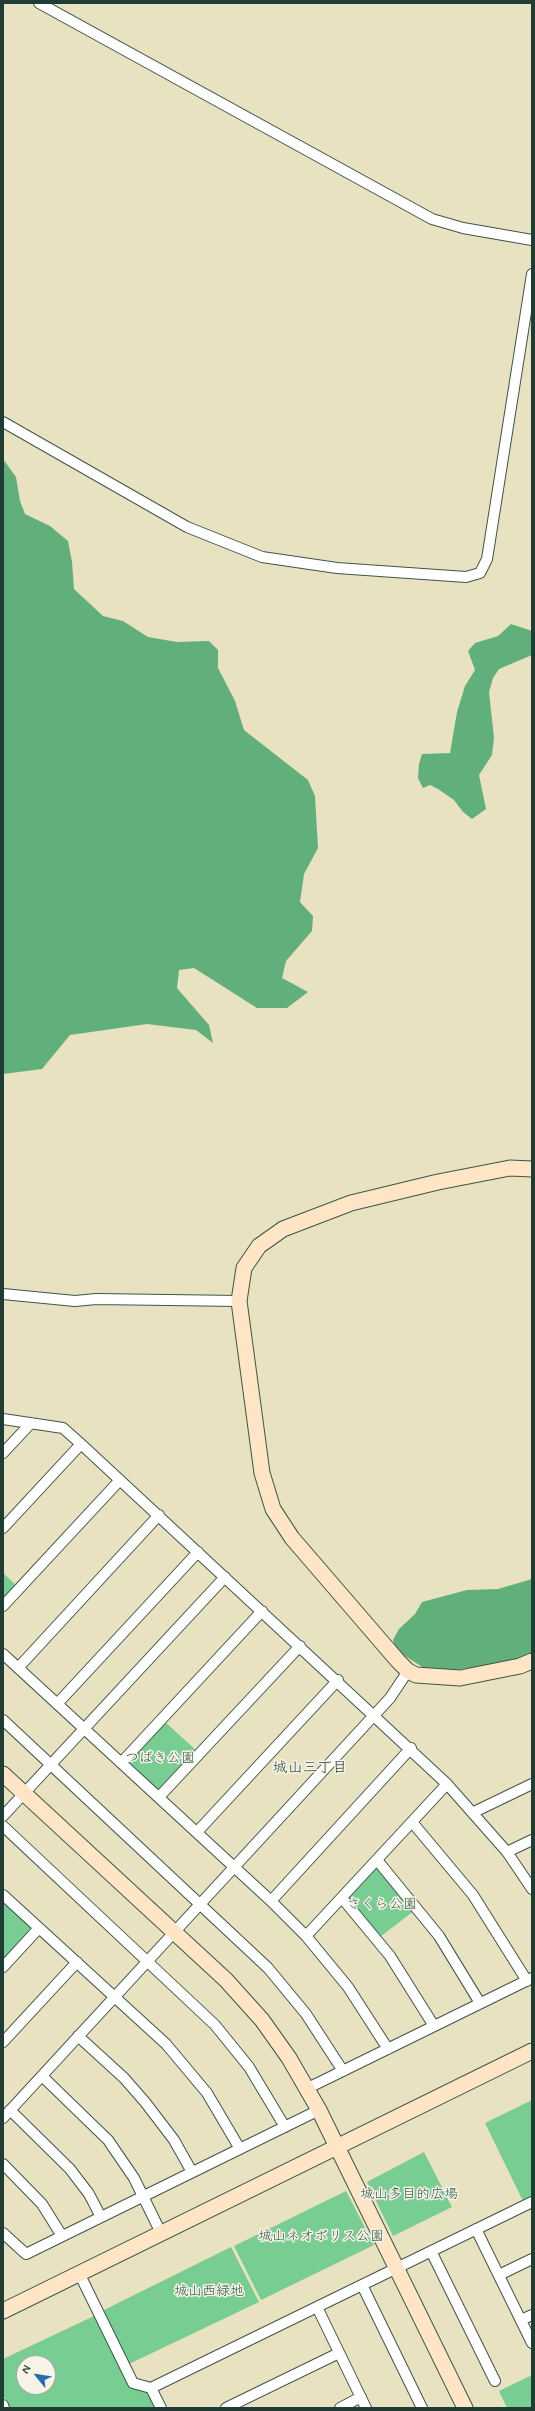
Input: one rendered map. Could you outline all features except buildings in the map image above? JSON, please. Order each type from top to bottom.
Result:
[{"type":"street","points":[[38,3],[432,219],[463,228],[532,240]]},
{"type":"street","points":[[3,422],[187,527],[262,557],[337,568],[466,577],[473,576],[480,574],[487,559],[532,274]]},
{"type":"street","points":[[532,1169],[510,1168],[431,1184],[351,1203],[283,1229],[259,1246],[244,1268],[239,1301],[262,1473],[273,1509],[292,1538],[408,1671],[416,1676],[460,1678],[520,1666],[532,1661]]},
{"type":"street","points":[[3,1294],[75,1301],[96,1299],[239,1301]]},
{"type":"street","points":[[3,1419],[63,1428],[82,1444],[411,1748],[474,1812],[506,1852],[532,1889]]},
{"type":"street","points":[[3,1453],[31,1423]]},
{"type":"street","points":[[3,1528],[82,1444]]},
{"type":"street","points":[[3,1606],[120,1480]]},
{"type":"street","points":[[18,1668],[159,1516]]},
{"type":"street","points":[[57,1704],[198,1552]]},
{"type":"street","points":[[3,1816],[225,1577]]},
{"type":"street","points":[[121,1763],[262,1611]]},
{"type":"street","points":[[159,1797],[300,1646]]},
{"type":"street","points":[[3,1654],[197,1832],[306,1936],[348,1987],[388,2049]]},
{"type":"street","points":[[101,2217],[83,2185],[70,2169],[6,2114],[375,1715],[390,1698],[408,1671]]},
{"type":"street","points":[[197,1832],[338,1680]]},
{"type":"street","points":[[3,1720],[52,1764],[276,1976],[306,2014],[343,2071]]},
{"type":"street","points":[[271,1901],[411,1748]]},
{"type":"street","points":[[3,1774],[175,1931],[242,1997],[289,2058],[308,2088],[465,2408]]},
{"type":"street","points":[[306,1936],[447,1784]]},
{"type":"street","points":[[474,1812],[532,1784]]},
{"type":"street","points":[[308,2088],[530,1979],[474,1895],[412,1822]]},
{"type":"street","points":[[3,1826],[199,2008],[228,2040],[257,2079],[284,2127]]},
{"type":"street","points":[[506,1852],[532,1840]]},
{"type":"street","points":[[377,1860],[439,1936],[480,2003]]},
{"type":"street","points":[[3,1895],[156,2035],[185,2066],[216,2107],[240,2149]]},
{"type":"street","points":[[342,1898],[390,1956],[434,2026]]},
{"type":"street","points":[[3,1967],[39,1928]]},
{"type":"street","points":[[3,2042],[77,1962]]},
{"type":"street","points":[[78,2036],[124,2078],[145,2102],[174,2140],[192,2172]]},
{"type":"street","points":[[3,2311],[532,2051]]},
{"type":"street","points":[[42,2076],[108,2140],[134,2178],[161,2233]]},
{"type":"street","points":[[3,2233],[26,2254],[319,2110]]},
{"type":"street","points":[[3,2164],[42,2204],[62,2236]]},
{"type":"street","points":[[79,2273],[133,2383],[151,2388],[532,2202]]},
{"type":"street","points":[[476,2229],[532,2343]]},
{"type":"street","points":[[431,2251],[495,2381]]},
{"type":"street","points":[[499,2275],[532,2259]]},
{"type":"street","points":[[362,2285],[422,2408]]},
{"type":"street","points":[[317,2307],[366,2408]]},
{"type":"street","points":[[521,2320],[532,2315]]},
{"type":"street","points":[[226,2408],[339,2353]]},
{"type":"street","points":[[151,2388],[161,2408]]},
{"type":"street","points":[[340,2408],[361,2397]]},
{"type":"green space","points":[[3,459],[16,477],[20,501],[25,514],[50,526],[68,541],[72,562],[74,589],[103,616],[123,621],[148,637],[177,642],[209,641],[218,650],[218,668],[235,701],[244,730],[308,780],[315,796],[318,848],[304,874],[300,902],[313,916],[312,931],[286,961],[282,978],[308,992],[287,1008],[257,1008],[194,968],[179,970],[177,988],[209,1025],[213,1043],[196,1030],[147,1024],[70,1035],[42,1069],[3,1074]]},
{"type":"green space","points":[[511,624],[532,631],[532,655],[499,669],[493,678],[489,692],[494,738],[492,755],[479,775],[486,809],[472,819],[463,812],[454,800],[438,789],[430,785],[423,788],[418,778],[419,764],[422,754],[450,753],[457,712],[465,686],[475,670],[468,651],[475,643],[498,636]]},
{"type":"green space","points":[[3,1573],[17,1586],[3,1601]]},
{"type":"green space","points":[[532,1579],[532,1655],[506,1663],[446,1671],[427,1670],[396,1650],[393,1640],[399,1629],[415,1614],[422,1602],[467,1590],[498,1589]]},
{"type":"green space","name":"つばき公園","points":[[165,1722],[197,1751],[159,1791],[129,1763]]},
{"type":"green space","name":"さくら公園","points":[[377,1867],[415,1910],[380,1937],[348,1898]]},
{"type":"green space","points":[[3,1901],[31,1928],[3,1961]]},
{"type":"green space","points":[[532,2100],[532,2197],[523,2201],[485,2123]]},
{"type":"green space","name":"城山多目的広場","points":[[424,2152],[452,2207],[393,2236],[367,2182]]},
{"type":"green space","name":"城山ネオポリス公園","points":[[346,2191],[374,2245],[261,2300],[234,2246]]},
{"type":"green space","name":"城山西緑地","points":[[231,2247],[259,2302],[129,2364],[102,2311]]},
{"type":"green space","points":[[94,2316],[129,2386],[147,2391],[155,2408],[10,2408],[3,2395],[3,2359]]},
{"type":"green space","points":[[532,2375],[532,2408],[507,2408],[499,2391]]},
{"type":"district","name":"城山三丁目","points":[[310,1769]]}]
